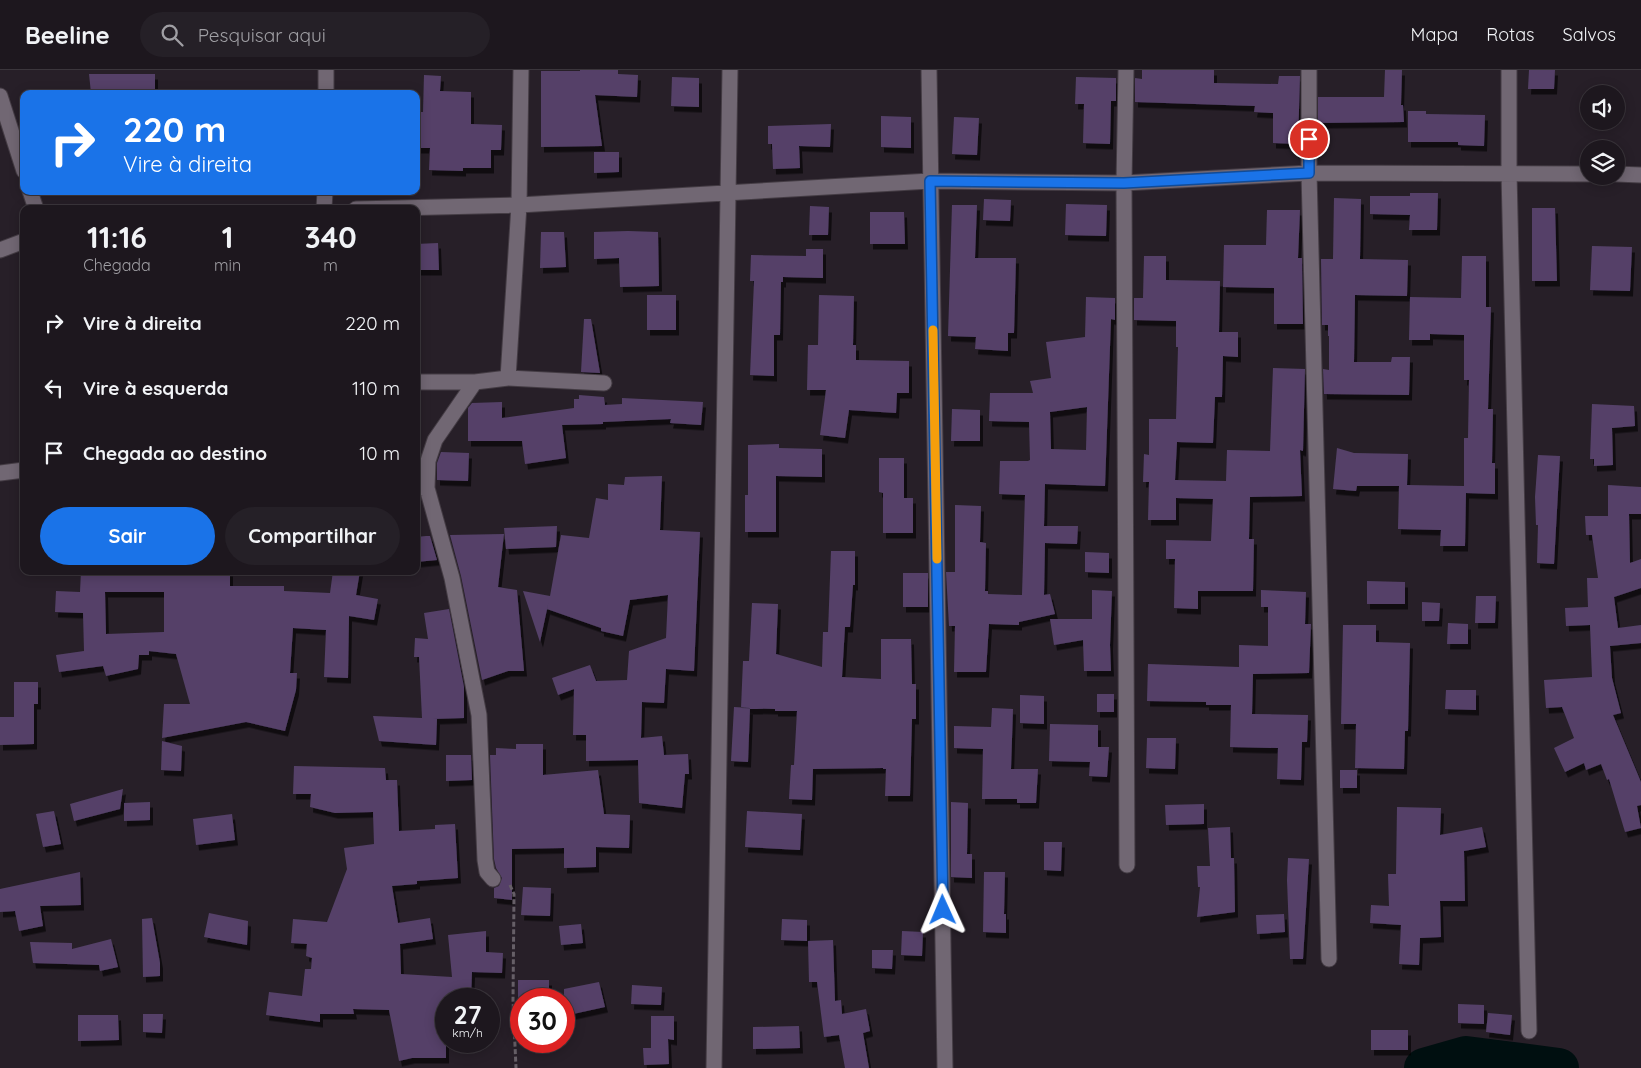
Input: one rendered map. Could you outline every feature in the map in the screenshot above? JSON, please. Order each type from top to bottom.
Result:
[{"type":"street","points":[[326,70],[326,90]]},
{"type":"street","points":[[508,378],[519,205],[521,70]]},
{"type":"street","points":[[714,1068],[730,70]]},
{"type":"street","points":[[929,70],[945,1068]]},
{"type":"street","points":[[1126,70],[1124,183],[1127,865]]},
{"type":"street","points":[[1309,70],[1309,173],[1329,959]]},
{"type":"street","points":[[1509,70],[1509,173],[1529,1031]]},
{"type":"street","points":[[0,96],[20,158]]},
{"type":"street","points":[[420,207],[519,205],[930,181],[1124,183],[1309,173],[1580,174]]},
{"type":"street","points":[[1625,174],[1641,175]]},
{"type":"street","points":[[0,250],[20,242]]},
{"type":"street","points":[[420,382],[475,382],[508,378],[604,383]]},
{"type":"street","points":[[475,382],[435,440],[422,487],[452,578],[479,715],[484,860],[487,872],[493,879]]},
{"type":"street","points":[[0,472],[20,470]]},
{"type":"path","points":[[493,879],[510,885],[514,894],[513,1000],[516,1068]]},
{"type":"building","points":[[618,70],[618,74],[638,75],[637,97],[595,95],[602,146],[541,147],[541,71]]},
{"type":"building","points":[[1142,70],[1214,70],[1214,83],[1278,84],[1279,76],[1300,76],[1298,144],[1273,143],[1273,113],[1254,112],[1255,106],[1135,102],[1135,78],[1142,79]]},
{"type":"building","points":[[1385,70],[1402,70],[1401,105],[1403,105],[1404,122],[1318,123],[1318,97],[1384,97]]},
{"type":"building","points":[[1529,70],[1555,70],[1554,89],[1528,89]]},
{"type":"building","points":[[89,74],[155,74],[155,90],[91,90]]},
{"type":"building","points":[[424,75],[441,76],[440,91],[471,92],[471,124],[502,125],[501,150],[491,150],[491,168],[463,168],[463,171],[429,170],[430,148],[420,148],[420,112],[423,112]]},
{"type":"building","points":[[672,77],[699,78],[699,107],[671,106]]},
{"type":"building","points":[[1076,77],[1116,78],[1116,101],[1111,101],[1110,144],[1083,143],[1084,104],[1075,104]]},
{"type":"building","points":[[1408,111],[1426,111],[1426,114],[1485,115],[1484,146],[1458,145],[1458,142],[1408,142]]},
{"type":"building","points":[[881,116],[911,117],[911,148],[881,147]]},
{"type":"building","points":[[954,117],[979,118],[977,155],[952,154]]},
{"type":"building","points":[[831,124],[830,147],[799,146],[800,168],[773,169],[772,144],[768,144],[768,126]]},
{"type":"building","points":[[594,152],[619,152],[619,172],[594,173]]},
{"type":"building","points":[[1410,193],[1438,193],[1437,230],[1409,230],[1410,215],[1370,214],[1370,196],[1410,196]]},
{"type":"building","points":[[1334,198],[1361,199],[1360,259],[1408,260],[1407,296],[1355,295],[1354,362],[1391,362],[1392,357],[1410,357],[1409,395],[1324,394],[1323,369],[1329,370],[1329,336],[1328,325],[1322,325],[1321,259],[1333,259]]},
{"type":"building","points":[[984,199],[1011,200],[1010,221],[983,220]]},
{"type":"building","points":[[1066,204],[1107,205],[1106,236],[1065,235]]},
{"type":"building","points":[[952,205],[977,205],[975,258],[1016,258],[1014,333],[1008,333],[1008,351],[975,349],[976,337],[948,336]]},
{"type":"building","points":[[810,206],[829,207],[828,235],[809,235]]},
{"type":"building","points":[[1532,208],[1555,208],[1557,281],[1532,281]]},
{"type":"building","points":[[1267,210],[1300,210],[1298,258],[1302,258],[1303,324],[1274,324],[1274,288],[1223,287],[1224,245],[1266,245]]},
{"type":"building","points":[[870,212],[904,212],[905,244],[870,244]]},
{"type":"building","points":[[541,232],[564,232],[566,267],[540,268]]},
{"type":"building","points":[[594,232],[658,232],[659,286],[620,287],[619,258],[594,259]]},
{"type":"building","points":[[438,243],[439,270],[420,270],[420,244]]},
{"type":"building","points":[[1592,246],[1632,247],[1630,291],[1590,290]]},
{"type":"building","points":[[806,249],[823,249],[823,278],[783,277],[783,282],[781,282],[780,335],[774,335],[774,376],[750,375],[754,281],[750,281],[751,255],[806,256]]},
{"type":"building","points":[[1144,256],[1166,256],[1166,280],[1220,281],[1219,332],[1238,332],[1238,357],[1223,356],[1222,397],[1215,397],[1213,443],[1177,442],[1175,480],[1226,481],[1227,450],[1270,451],[1273,368],[1305,369],[1303,451],[1300,450],[1302,496],[1250,497],[1249,539],[1254,539],[1253,591],[1198,591],[1198,609],[1174,608],[1175,559],[1166,559],[1166,540],[1211,541],[1213,499],[1176,498],[1176,520],[1148,520],[1149,482],[1143,482],[1144,454],[1149,455],[1149,419],[1176,419],[1178,347],[1176,347],[1176,321],[1134,320],[1134,298],[1143,298]]},
{"type":"building","points":[[1462,256],[1486,256],[1486,307],[1491,307],[1488,409],[1493,409],[1492,463],[1495,463],[1495,494],[1466,493],[1465,546],[1440,546],[1441,530],[1398,529],[1399,486],[1357,486],[1356,491],[1333,489],[1337,448],[1354,453],[1408,454],[1407,485],[1464,486],[1464,438],[1468,438],[1469,380],[1464,380],[1464,335],[1430,334],[1430,340],[1409,340],[1410,297],[1461,298]]},
{"type":"building","points":[[647,295],[676,295],[676,330],[647,330]]},
{"type":"building","points":[[819,295],[854,296],[853,345],[856,345],[856,360],[909,361],[909,393],[897,393],[896,413],[849,410],[845,438],[820,435],[826,390],[807,390],[808,345],[818,345]]},
{"type":"building","points":[[1086,297],[1115,298],[1115,320],[1111,319],[1105,486],[1045,484],[1044,526],[1078,526],[1077,544],[1045,543],[1044,595],[1050,594],[1055,614],[1019,622],[1019,625],[989,624],[986,672],[954,672],[955,626],[949,626],[946,572],[955,572],[955,505],[981,506],[980,542],[986,543],[985,591],[988,591],[988,594],[1022,595],[1025,495],[999,494],[1000,461],[1030,460],[1029,422],[989,421],[990,393],[1033,393],[1030,381],[1051,378],[1046,342],[1085,337]],"holes":[[[1087,407],[1086,450],[1051,449],[1050,412]]]},
{"type":"building","points":[[584,319],[591,319],[600,373],[581,372]]},
{"type":"building","points":[[579,395],[604,397],[605,405],[622,404],[622,398],[703,402],[701,425],[670,423],[671,419],[562,425],[566,458],[525,464],[522,441],[468,441],[468,408],[472,403],[502,402],[502,418],[574,408],[574,399],[579,399]]},
{"type":"building","points":[[1592,404],[1634,406],[1635,426],[1612,428],[1613,465],[1594,466],[1594,459],[1590,459]]},
{"type":"building","points":[[952,409],[980,410],[980,441],[951,441]]},
{"type":"building","points":[[779,444],[779,448],[822,449],[822,477],[776,476],[776,532],[745,532],[745,495],[748,495],[748,445]]},
{"type":"building","points":[[441,452],[469,453],[468,481],[437,480],[437,463]]},
{"type":"building","points":[[1538,455],[1560,456],[1554,564],[1537,563],[1538,525],[1536,525],[1535,497]]},
{"type":"building","points":[[879,458],[904,458],[904,498],[913,498],[913,533],[883,533],[883,493],[879,492]]},
{"type":"building","points":[[662,476],[660,530],[700,532],[694,671],[666,669],[664,703],[642,702],[641,738],[662,736],[664,755],[688,754],[689,774],[685,774],[682,808],[639,803],[638,760],[586,761],[586,735],[573,735],[574,689],[558,695],[552,678],[590,665],[596,681],[627,680],[629,651],[666,638],[668,595],[630,600],[623,636],[601,631],[601,628],[547,609],[540,642],[523,591],[550,596],[561,535],[589,538],[596,498],[608,500],[608,484],[624,485],[625,477]]},
{"type":"building","points":[[1608,485],[1641,487],[1641,514],[1629,514],[1630,563],[1641,559],[1641,588],[1614,597],[1618,628],[1641,625],[1641,643],[1610,646],[1612,678],[1621,713],[1613,715],[1641,782],[1641,805],[1637,806],[1641,828],[1625,832],[1609,779],[1607,780],[1601,764],[1586,770],[1584,763],[1565,772],[1554,748],[1574,738],[1562,707],[1546,708],[1544,680],[1592,677],[1590,625],[1566,626],[1565,608],[1588,607],[1587,578],[1598,578],[1592,535],[1586,535],[1585,516],[1608,516]]},
{"type":"building","points":[[557,526],[556,547],[506,549],[504,528]]},
{"type":"building","points":[[504,534],[498,587],[517,590],[524,671],[508,671],[482,680],[461,576],[450,535]]},
{"type":"building","points":[[430,536],[437,560],[420,562],[420,537]]},
{"type":"building","points":[[831,551],[855,551],[855,585],[853,585],[850,627],[845,627],[842,677],[881,679],[881,639],[911,639],[912,684],[916,684],[916,719],[912,719],[910,796],[885,796],[886,769],[883,768],[813,769],[812,800],[789,799],[791,765],[794,765],[797,711],[741,708],[743,661],[749,661],[752,603],[778,604],[776,654],[822,667],[823,632],[828,632]]},
{"type":"building","points":[[1085,552],[1109,553],[1109,573],[1085,572]]},
{"type":"building","points":[[903,573],[928,573],[928,607],[903,607]]},
{"type":"building","points":[[81,575],[230,575],[230,586],[284,586],[284,591],[330,593],[332,575],[359,575],[356,595],[378,599],[374,620],[349,616],[348,678],[324,677],[326,630],[293,628],[290,673],[297,673],[296,690],[285,731],[246,722],[162,738],[164,704],[190,704],[176,654],[149,651],[149,655],[139,655],[138,669],[106,676],[103,666],[59,672],[56,655],[84,651],[83,613],[55,612],[56,591],[80,592]],"holes":[[[105,592],[164,592],[164,632],[106,634]]]},
{"type":"building","points":[[1367,581],[1405,582],[1405,604],[1367,604]]},
{"type":"building","points":[[1092,590],[1112,591],[1111,671],[1084,671],[1083,640],[1054,645],[1050,619],[1092,619]]},
{"type":"building","points":[[1261,590],[1306,592],[1305,624],[1311,624],[1309,673],[1253,674],[1252,714],[1308,715],[1307,742],[1302,742],[1301,780],[1277,779],[1278,748],[1230,747],[1231,705],[1206,705],[1206,702],[1147,701],[1148,664],[1239,667],[1239,645],[1268,646],[1268,607],[1261,607]]},
{"type":"building","points":[[1476,596],[1496,596],[1495,623],[1475,623]]},
{"type":"building","points":[[1422,602],[1440,603],[1439,621],[1422,621]]},
{"type":"building","points":[[449,609],[464,687],[464,718],[433,719],[437,719],[436,745],[379,741],[373,716],[422,718],[419,657],[414,657],[415,638],[428,639],[424,613]]},
{"type":"building","points":[[1448,623],[1468,624],[1468,644],[1447,644]]},
{"type":"building","points":[[1343,625],[1376,625],[1376,642],[1410,643],[1408,731],[1405,731],[1404,769],[1355,768],[1356,724],[1341,724]]},
{"type":"building","points":[[14,682],[38,682],[38,704],[34,704],[34,744],[0,745],[0,717],[14,717]]},
{"type":"building","points":[[1446,690],[1476,690],[1476,710],[1445,709]]},
{"type":"building","points":[[1097,694],[1114,694],[1114,712],[1097,712]]},
{"type":"building","points":[[1020,695],[1044,696],[1044,724],[1020,723]]},
{"type":"building","points":[[734,707],[750,708],[748,762],[731,761]]},
{"type":"building","points":[[992,708],[1013,709],[1011,769],[1038,769],[1036,803],[1017,803],[1017,799],[982,799],[983,749],[954,748],[954,726],[991,727]]},
{"type":"building","points":[[1050,724],[1098,725],[1098,747],[1109,747],[1107,777],[1089,776],[1090,762],[1049,761]]},
{"type":"building","points":[[1147,738],[1176,738],[1175,769],[1146,768]]},
{"type":"building","points":[[162,741],[182,746],[181,771],[161,770]]},
{"type":"building","points":[[516,744],[543,744],[543,775],[598,770],[604,814],[630,815],[629,848],[596,847],[596,867],[564,868],[564,848],[512,849],[512,900],[494,898],[494,888],[499,886],[502,878],[496,868],[494,859],[490,755],[496,755],[496,748],[516,749]]},
{"type":"building","points":[[446,755],[471,755],[472,780],[446,781]]},
{"type":"building","points":[[294,766],[385,768],[386,780],[397,780],[399,831],[435,829],[435,825],[455,824],[458,878],[417,881],[417,884],[392,886],[398,923],[430,918],[433,939],[400,944],[401,974],[452,977],[448,935],[486,931],[486,952],[503,953],[502,973],[472,972],[471,988],[435,988],[435,1053],[446,1053],[446,1058],[412,1058],[399,1061],[389,1010],[353,1009],[354,1014],[320,1014],[320,1022],[266,1015],[269,992],[302,996],[305,969],[311,969],[312,958],[306,956],[307,944],[291,943],[293,919],[327,922],[347,869],[344,848],[374,844],[373,812],[335,813],[310,807],[311,794],[293,794]]},
{"type":"building","points":[[1340,770],[1357,770],[1357,788],[1340,788]]},
{"type":"building","points":[[123,789],[120,809],[74,821],[70,804]]},
{"type":"building","points":[[150,802],[150,820],[124,821],[124,803]]},
{"type":"building","points":[[951,802],[968,803],[967,854],[972,854],[972,878],[951,877]]},
{"type":"building","points":[[1204,804],[1204,824],[1166,825],[1165,805]]},
{"type":"building","points":[[1397,807],[1441,808],[1440,835],[1482,827],[1486,847],[1464,851],[1465,901],[1440,901],[1441,937],[1420,938],[1419,965],[1399,964],[1401,925],[1370,923],[1371,905],[1389,906],[1388,874],[1396,874]]},
{"type":"building","points":[[54,811],[61,844],[43,847],[36,814]]},
{"type":"building","points":[[747,811],[802,814],[800,850],[745,847]]},
{"type":"building","points":[[232,814],[235,840],[196,845],[193,819]]},
{"type":"building","points":[[1230,827],[1231,858],[1234,858],[1235,912],[1197,917],[1200,887],[1198,887],[1197,866],[1210,866],[1208,828]]},
{"type":"building","points":[[1044,842],[1062,842],[1061,871],[1044,870]]},
{"type":"building","points":[[1288,858],[1309,859],[1303,959],[1290,959]]},
{"type":"building","points":[[80,872],[81,905],[40,906],[43,926],[19,931],[15,911],[0,912],[0,889]]},
{"type":"building","points":[[984,872],[1005,872],[1004,914],[1006,914],[1006,933],[983,932]]},
{"type":"building","points":[[523,887],[551,888],[550,916],[521,915]]},
{"type":"building","points":[[209,913],[248,921],[247,945],[204,937]]},
{"type":"building","points":[[1284,914],[1285,932],[1257,934],[1256,915]]},
{"type":"building","points":[[152,918],[160,963],[160,976],[143,977],[142,919]]},
{"type":"building","points":[[782,919],[807,920],[807,941],[781,940]]},
{"type":"building","points":[[581,924],[583,943],[561,945],[559,926]]},
{"type":"building","points":[[902,931],[923,932],[922,956],[901,955]]},
{"type":"building","points":[[111,939],[118,967],[100,971],[99,965],[33,963],[30,942],[72,943],[72,949]]},
{"type":"building","points":[[833,940],[835,1001],[841,1000],[842,1014],[866,1009],[870,1031],[863,1033],[869,1068],[845,1068],[839,1035],[824,1037],[817,982],[809,982],[808,941]]},
{"type":"building","points":[[872,950],[893,950],[892,969],[872,968]]},
{"type":"building","points":[[518,980],[549,980],[549,988],[518,988]]},
{"type":"building","points":[[599,982],[605,1007],[575,1014],[575,988],[569,988]]},
{"type":"building","points":[[632,985],[662,987],[661,1005],[631,1004]]},
{"type":"building","points":[[1458,1004],[1484,1005],[1484,1024],[1458,1023]]},
{"type":"building","points":[[1488,1013],[1512,1015],[1510,1035],[1486,1032]]},
{"type":"building","points":[[143,1014],[163,1014],[162,1033],[143,1032]]},
{"type":"building","points":[[78,1015],[118,1015],[119,1040],[78,1041]]},
{"type":"building","points":[[651,1016],[674,1016],[674,1040],[668,1039],[669,1064],[644,1065],[643,1048],[651,1048]]},
{"type":"building","points":[[799,1026],[800,1048],[753,1049],[753,1027]]},
{"type":"building","points":[[1371,1030],[1408,1030],[1408,1050],[1371,1050]]},
{"type":"waterway","points":[[1424,1068],[1466,1056],[1559,1068]]},
{"type":"slow traffic","points":[[933,330],[937,559]]},
{"type":"route","points":[[943,910],[930,181],[1124,183],[1309,173],[1309,139]]}]
